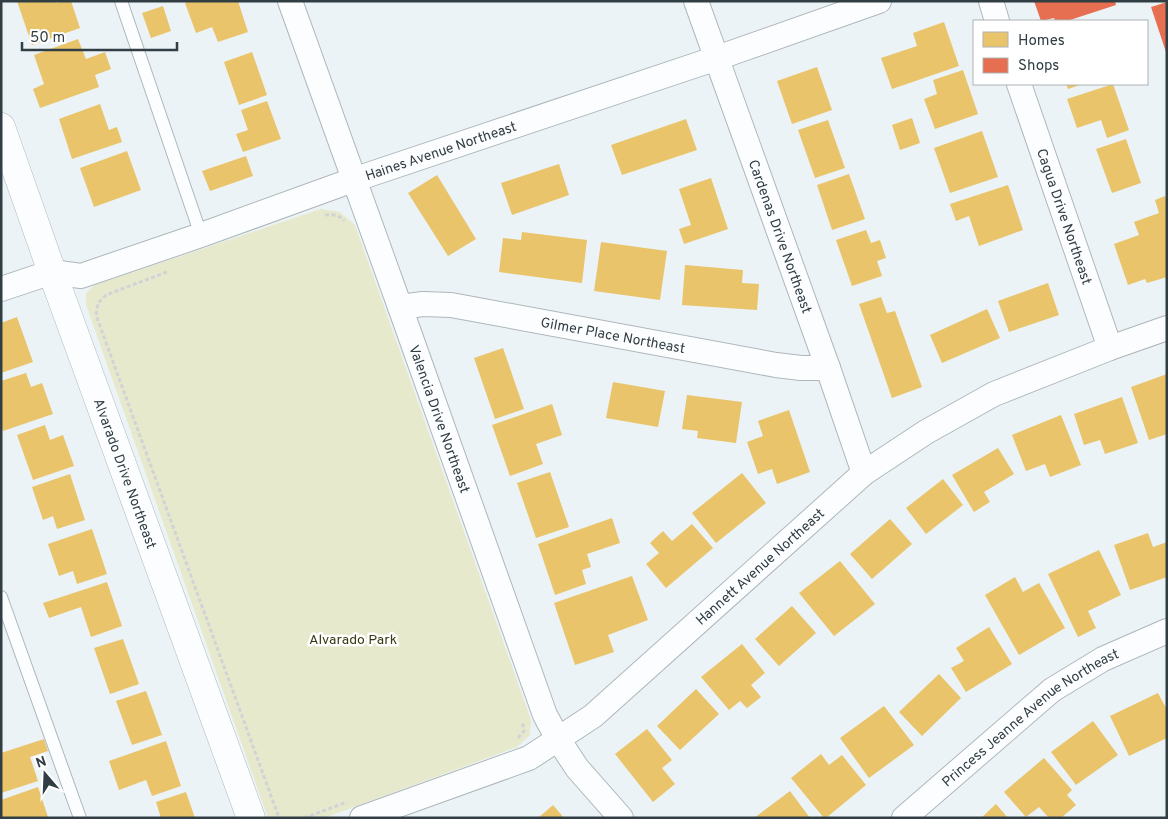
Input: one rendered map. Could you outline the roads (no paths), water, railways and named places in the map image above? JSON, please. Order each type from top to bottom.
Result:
[{"type":"street","name":"Valencia Drive Northeast","points":[[290,1],[544,715],[578,768],[621,818]]},
{"type":"street","name":"Cardenas Drive Northeast","points":[[696,1],[864,473]]},
{"type":"street","name":"Haines Avenue Northeast","points":[[1,289],[52,272],[81,276],[353,180],[717,58],[879,1]]},
{"type":"street","points":[[990,1],[997,20]]},
{"type":"street","name":"Cagua Drive Northeast","points":[[1019,85],[1110,348]]},
{"type":"street","name":"Alvarado Drive Northeast","points":[[1,127],[251,818]]},
{"type":"street","name":"Gilmer Place Northeast","points":[[400,307],[423,304],[451,305],[776,365],[801,368],[828,368]]},
{"type":"street","name":"Hannett Avenue Northeast","points":[[362,818],[529,758],[593,716],[864,473],[926,432],[994,394],[1110,348],[1167,328]]},
{"type":"street","name":"Princess Jeanne Avenue Northeast","points":[[904,818],[1052,690],[1103,659],[1167,631]]},
{"type":"lane","points":[[121,1],[201,235]]},
{"type":"lane","points":[[1,597],[80,818]]},
{"type":"park label","name":"Alvarado Park","points":[[353,639]]}]
